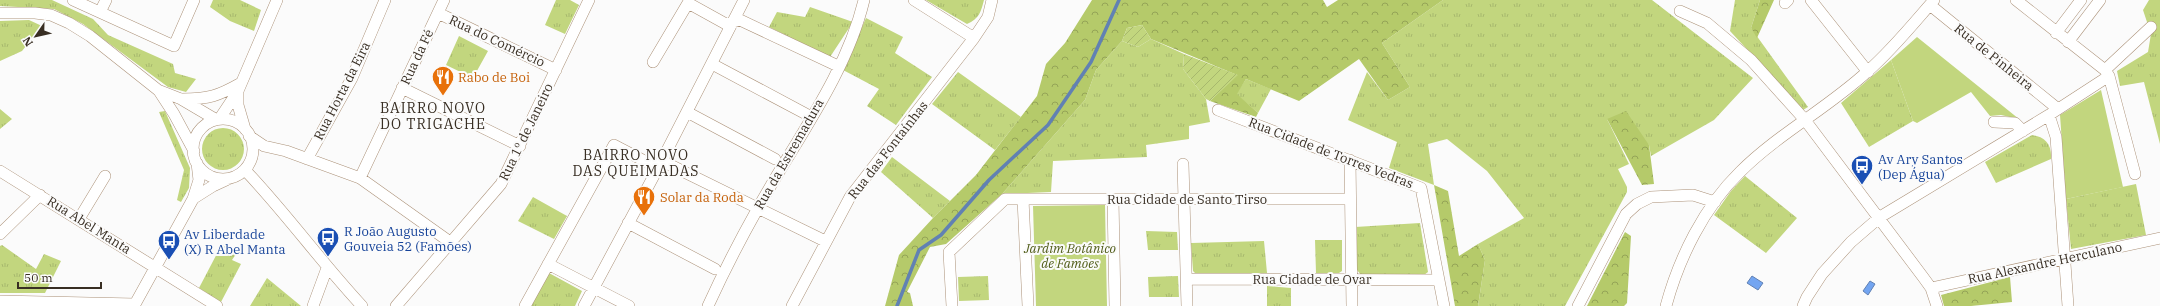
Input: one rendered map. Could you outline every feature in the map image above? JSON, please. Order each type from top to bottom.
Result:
[{"type":"street","points":[[73,0],[174,46],[194,0]]},
{"type":"street","points":[[100,12],[106,0]]},
{"type":"street","points":[[0,301],[134,305],[157,267],[194,199],[199,180],[195,155],[196,134],[206,123],[217,119],[240,87],[277,0]]},
{"type":"street","name":"Rua Horta da Eira","points":[[307,159],[352,78],[385,0]]},
{"type":"street","name":"Rua da Fé","points":[[360,178],[444,0]]},
{"type":"street","name":"Rua 1º de Janeiro","points":[[396,306],[501,184],[588,0]]},
{"type":"street","points":[[584,306],[660,165],[744,0]]},
{"type":"street","name":"Rua da Estremadura","points":[[708,306],[758,208],[813,116],[858,24],[864,0]]},
{"type":"street","points":[[914,0],[974,38]]},
{"type":"street","name":"Rua das Fontaínhas","points":[[792,306],[825,241],[850,197],[974,38],[988,17],[992,0]]},
{"type":"street","points":[[1811,0],[1868,72]]},
{"type":"street","points":[[2016,0],[2107,73],[2135,174]]},
{"type":"street","points":[[2056,33],[2081,0]]},
{"type":"street","points":[[2068,42],[2100,0]]},
{"type":"street","points":[[653,62],[688,3],[726,24],[740,20],[838,66]]},
{"type":"street","points":[[1666,306],[1674,278],[1690,244],[1714,202],[1739,172],[1868,72],[1932,3]]},
{"type":"street","name":"Rua de Pinheira","points":[[1932,3],[2054,112]]},
{"type":"street","points":[[1680,11],[1707,23],[1751,60],[1805,120],[1880,217],[1930,288],[1937,306]]},
{"type":"street","points":[[0,13],[35,13],[51,15],[69,23],[90,36],[158,90],[181,99],[217,119],[234,121],[264,146],[307,159],[360,178],[450,242]]},
{"type":"street","name":"Rua do Comércio","points":[[438,14],[556,70]]},
{"type":"street","points":[[1803,306],[1806,297],[1822,274],[1851,242],[1880,217],[2054,112],[2107,73],[2151,27]]},
{"type":"street","points":[[712,64],[806,114]]},
{"type":"street","points":[[181,99],[204,99],[217,96],[240,87]]},
{"type":"street","points":[[194,199],[212,186],[239,175],[245,170],[251,157],[252,143],[247,133],[238,105],[240,87]]},
{"type":"street","points":[[402,88],[520,146]]},
{"type":"street","points":[[158,90],[174,114],[204,172],[210,177],[226,180]]},
{"type":"street","name":"Rua Cidade de Torres Vedras","points":[[1218,110],[1421,188],[1444,306]]},
{"type":"street","points":[[687,112],[775,159]]},
{"type":"street","points":[[2054,112],[2068,306]]},
{"type":"street","points":[[1994,122],[2014,123],[2023,131]]},
{"type":"street","points":[[525,306],[614,144],[758,208],[825,241]]},
{"type":"street","points":[[1350,160],[1352,306]]},
{"type":"street","points":[[1183,164],[1187,306]]},
{"type":"street","points":[[245,170],[272,199],[327,268],[362,306]]},
{"type":"street","name":"Rua Abel Manta","points":[[0,171],[157,267],[217,306]]},
{"type":"street","points":[[79,219],[105,176]]},
{"type":"street","points":[[0,234],[40,195]]},
{"type":"street","points":[[1578,306],[1626,214],[1637,204],[1651,197],[1693,195],[1714,202]]},
{"type":"street","name":"Rua Cidade de Santo Tirso","points":[[952,306],[950,252],[1005,199],[1350,200]]},
{"type":"street","points":[[1023,199],[1028,306]]},
{"type":"street","points":[[1113,199],[1115,306]]},
{"type":"street","points":[[628,224],[715,269]]},
{"type":"street","name":"Rua Alexandre Herculano","points":[[1930,288],[2160,238]]},
{"type":"street","points":[[548,264],[629,306]]},
{"type":"street","points":[[313,306],[327,268]]},
{"type":"street","name":"Rua Cidade de Ovar","points":[[1187,279],[1438,280]]},
{"type":"green space","points":[[0,0],[52,0],[93,19],[108,35],[173,64],[175,73],[196,79],[186,92],[168,87],[83,24],[54,9],[0,6]]},
{"type":"green space","points":[[213,0],[240,0],[261,10],[254,31],[230,21],[210,7]]},
{"type":"green space","points":[[556,0],[570,0],[579,5],[565,34],[545,25]]},
{"type":"green space","points":[[926,0],[984,0],[979,15],[967,24]]},
{"type":"green space","points":[[1092,0],[1323,0],[1327,7],[1338,0],[1443,0],[1382,43],[1410,87],[1388,100],[1359,59],[1299,101],[1246,79],[1237,94],[1258,113],[1256,117],[1210,101],[1237,75],[1151,39],[1142,25],[1127,28],[1122,41],[1096,70],[1085,100],[1002,194],[946,244],[930,247],[907,292],[910,293],[913,306],[885,306],[899,255],[976,175],[1037,96],[1046,64],[1065,43]]},
{"type":"green space","points":[[1443,0],[1652,0],[1753,78],[1714,120],[1651,156],[1649,145],[1607,119],[1629,164],[1618,169],[1627,187],[1627,192],[1565,306],[1478,306],[1485,260],[1478,244],[1524,218],[1487,171],[1447,139],[1428,144],[1434,185],[1389,168],[1397,142],[1348,120],[1367,72],[1388,100],[1410,87],[1382,43]]},
{"type":"green space","points":[[1735,0],[1760,0],[1751,28],[1808,107],[1803,110],[1730,31]]},
{"type":"green space","points":[[1760,0],[1774,0],[1757,38],[1751,28]]},
{"type":"green space","points":[[2149,0],[2160,0],[2160,144],[2144,82],[2120,86],[2117,71],[2148,52],[2151,34],[2143,10]]},
{"type":"green space","points":[[810,7],[853,22],[830,57],[769,27],[777,12],[805,17]]},
{"type":"green space","points":[[866,18],[903,37],[895,53],[932,77],[896,125],[867,106],[879,89],[843,70]]},
{"type":"green space","points":[[29,20],[42,26],[22,51],[0,61],[0,21]]},
{"type":"green space","points":[[1142,25],[1151,39],[1138,47],[1122,41],[1127,28]]},
{"type":"green space","points":[[459,36],[488,51],[473,78],[446,65]]},
{"type":"green space","points":[[1917,37],[2019,119],[2001,115],[1990,116],[1971,92],[1917,123],[1913,121],[1891,60]]},
{"type":"green space","points":[[1151,39],[1184,54],[1183,69],[1206,99],[1210,122],[1189,126],[1189,139],[1146,145],[1147,157],[1053,161],[1051,192],[1002,194],[1085,100],[1096,70],[1122,41],[1138,47]]},
{"type":"green space","points":[[1184,54],[1238,75],[1210,101],[1206,99],[1183,69]]},
{"type":"green space","points":[[1891,60],[1913,121],[1869,147],[1841,103]]},
{"type":"green space","points":[[958,72],[1021,117],[995,150],[932,104]]},
{"type":"green space","points":[[1246,79],[1271,89],[1258,113],[1236,94]]},
{"type":"green space","points":[[2101,90],[2123,187],[2066,199],[2060,115]]},
{"type":"green space","points":[[0,109],[12,119],[0,129]]},
{"type":"green space","points":[[165,111],[190,168],[189,188],[181,202],[177,200],[184,170],[159,112]]},
{"type":"green space","points":[[1626,111],[1649,145],[1654,184],[1642,185],[1607,119]]},
{"type":"green space","points":[[223,128],[238,134],[244,149],[238,164],[223,170],[208,164],[202,149],[208,134]]},
{"type":"green space","points":[[2032,135],[2037,136],[2047,142],[2051,159],[1996,183],[1985,162]]},
{"type":"green space","points":[[892,157],[950,201],[933,218],[881,172]]},
{"type":"green space","points":[[1745,176],[1797,218],[1766,253],[1714,215],[1731,191]]},
{"type":"green space","points":[[2136,184],[2146,235],[2071,249],[2066,199]]},
{"type":"green space","points":[[1434,185],[1448,191],[1459,256],[1478,244],[1485,260],[1478,306],[1455,306]]},
{"type":"green space","points":[[533,197],[567,216],[554,239],[518,221]]},
{"type":"green space","name":"Jardim Botânico de Famões","points":[[1105,205],[1107,306],[1036,306],[1033,206]]},
{"type":"green space","points":[[1420,223],[1428,272],[1424,275],[1361,275],[1357,270],[1355,227]]},
{"type":"green space","points":[[1146,231],[1177,232],[1178,250],[1148,250]]},
{"type":"green space","points":[[1625,232],[1631,236],[1627,303],[1624,306],[1587,306]]},
{"type":"green space","points":[[1315,240],[1342,240],[1342,271],[1339,273],[1316,273]]},
{"type":"green space","points":[[1264,241],[1267,273],[1195,273],[1193,271],[1191,243]]},
{"type":"green space","points":[[222,244],[236,254],[232,260],[241,264],[221,302],[199,288]]},
{"type":"green space","points":[[2,245],[36,269],[44,254],[61,261],[45,293],[0,293],[0,246]]},
{"type":"green space","points":[[549,273],[582,291],[575,306],[531,306]]},
{"type":"green space","points":[[988,276],[989,300],[959,301],[958,277]]},
{"type":"green space","points":[[1178,276],[1179,297],[1149,297],[1148,277]]},
{"type":"green space","points":[[2010,277],[2012,302],[1971,306],[1944,306],[1941,295]]},
{"type":"green space","points":[[267,278],[301,306],[250,306]]},
{"type":"green space","points":[[1267,286],[1291,288],[1291,306],[1267,306]]},
{"type":"water","points":[[1752,276],[1763,283],[1758,290],[1747,283]]},
{"type":"water","points":[[1870,281],[1875,284],[1868,295],[1863,291]]},
{"type":"waterway","points":[[897,306],[919,250],[941,235],[989,180],[1048,125],[1091,62],[1119,0]]},
{"type":"place","name":"Rabo de Boi","points":[[443,96]]},
{"type":"place","name":"Av Ary Santos (Dep Água)","points":[[1862,186]]},
{"type":"place","name":"Solar da Roda","points":[[644,216]]},
{"type":"place","name":"R João Augusto Gouveia 52 (Famões)","points":[[328,258]]},
{"type":"place","name":"Av Liberdade (X) R Abel Manta","points":[[169,260]]},
{"type":"district","name":"BAIRRO NOVO DO TRIGACHE","points":[[433,116]]},
{"type":"district","name":"BAIRRO NOVO DAS QUEIMADAS","points":[[636,164]]}]
